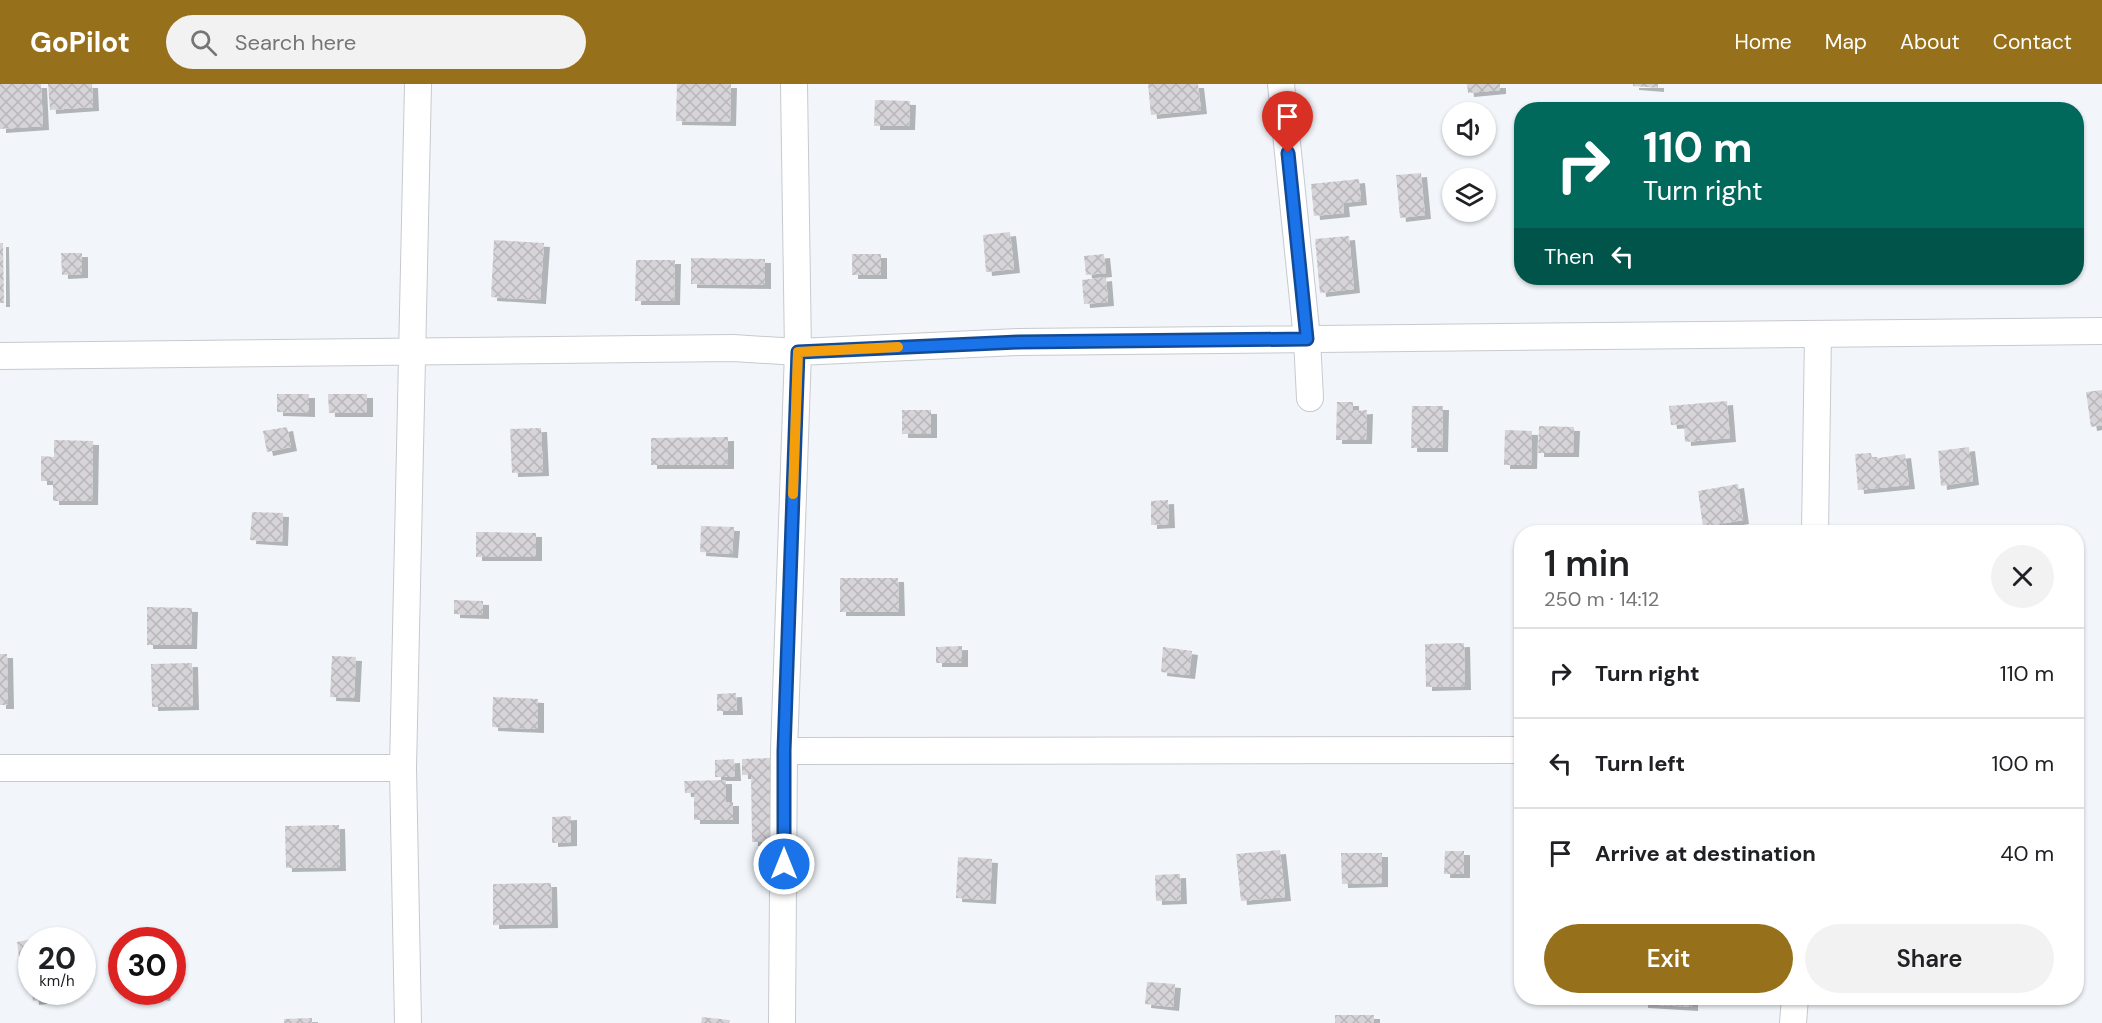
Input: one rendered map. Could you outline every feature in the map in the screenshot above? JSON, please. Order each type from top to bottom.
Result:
[{"type":"street","points":[[408,1023],[403,768],[418,84]]},
{"type":"street","points":[[783,1023],[784,751],[798,352],[794,84]]},
{"type":"street","points":[[1281,84],[1307,339],[1310,398]]},
{"type":"street","points":[[0,356],[733,348],[798,352],[1019,342],[2102,331]]},
{"type":"street","points":[[1815,525],[1818,334]]},
{"type":"street","points":[[784,751],[1514,750]]},
{"type":"street","points":[[0,768],[403,768]]},
{"type":"street","points":[[1793,1023],[1794,1005]]},
{"type":"building","points":[[0,84],[41,84],[43,126],[0,129]]},
{"type":"building","points":[[48,84],[92,84],[93,107],[50,110]]},
{"type":"building","points":[[677,84],[731,84],[730,122],[676,121]]},
{"type":"building","points":[[1148,84],[1198,84],[1201,110],[1151,115]]},
{"type":"building","points":[[1467,84],[1500,84],[1500,90],[1468,93]]},
{"type":"building","points":[[1633,84],[1658,84],[1658,88],[1633,86]]},
{"type":"building","points":[[875,100],[910,101],[909,126],[874,126]]},
{"type":"building","points":[[1421,173],[1425,215],[1400,218],[1396,175]]},
{"type":"building","points":[[1359,179],[1361,201],[1343,203],[1344,213],[1314,216],[1311,184]]},
{"type":"building","points":[[1010,232],[1014,269],[986,272],[983,235]]},
{"type":"building","points":[[1349,236],[1354,289],[1320,293],[1315,239]]},
{"type":"building","points":[[494,240],[544,243],[540,300],[491,297]]},
{"type":"building","points":[[0,243],[3,243],[4,303],[0,303]]},
{"type":"building","points":[[61,253],[82,253],[82,274],[62,275]]},
{"type":"building","points":[[852,254],[881,254],[881,275],[852,275]]},
{"type":"building","points":[[1104,254],[1106,273],[1086,275],[1084,256]]},
{"type":"building","points":[[691,258],[765,259],[765,285],[691,284]]},
{"type":"building","points":[[636,260],[675,260],[674,301],[635,301]]},
{"type":"building","points":[[1106,277],[1108,302],[1084,304],[1082,280]]},
{"type":"building","points":[[2102,390],[2102,425],[2091,427],[2086,392]]},
{"type":"building","points":[[277,394],[309,394],[309,413],[277,412]]},
{"type":"building","points":[[328,394],[367,394],[367,413],[329,413]]},
{"type":"building","points":[[1727,401],[1730,438],[1685,442],[1684,424],[1671,425],[1669,406]]},
{"type":"building","points":[[1337,402],[1353,402],[1353,411],[1367,410],[1366,440],[1336,440]]},
{"type":"building","points":[[1412,406],[1443,406],[1442,448],[1411,448]]},
{"type":"building","points":[[902,410],[931,410],[931,434],[902,434]]},
{"type":"building","points":[[1539,426],[1574,427],[1573,453],[1538,453]]},
{"type":"building","points":[[287,427],[291,447],[267,452],[263,431]]},
{"type":"building","points":[[541,428],[543,472],[512,473],[510,429]]},
{"type":"building","points":[[1505,430],[1532,431],[1531,465],[1504,465]]},
{"type":"building","points":[[728,437],[728,465],[651,465],[651,438]]},
{"type":"building","points":[[54,440],[93,441],[92,501],[53,501],[53,481],[41,481],[41,456],[54,457]]},
{"type":"building","points":[[1969,447],[1973,481],[1941,486],[1938,451]]},
{"type":"building","points":[[1871,453],[1872,459],[1905,454],[1909,485],[1858,490],[1855,454]]},
{"type":"building","points":[[1738,484],[1743,520],[1703,525],[1698,491]]},
{"type":"building","points":[[1168,500],[1169,524],[1151,525],[1151,501]]},
{"type":"building","points":[[252,512],[283,513],[282,542],[250,540]]},
{"type":"building","points":[[701,526],[734,527],[732,554],[700,552]]},
{"type":"building","points":[[476,532],[536,533],[536,557],[476,557]]},
{"type":"building","points":[[840,578],[898,578],[899,612],[840,612]]},
{"type":"building","points":[[454,600],[483,601],[483,615],[454,614]]},
{"type":"building","points":[[147,607],[192,608],[191,645],[147,645]]},
{"type":"building","points":[[1464,643],[1465,686],[1426,687],[1425,644]]},
{"type":"building","points":[[962,646],[962,663],[936,663],[936,647]]},
{"type":"building","points":[[1163,647],[1192,651],[1189,675],[1161,672]]},
{"type":"building","points":[[0,654],[7,654],[8,705],[0,705]]},
{"type":"building","points":[[332,656],[356,657],[354,698],[330,697]]},
{"type":"building","points":[[192,663],[193,706],[152,707],[151,664]]},
{"type":"building","points":[[736,693],[737,711],[717,711],[717,694]]},
{"type":"building","points":[[493,697],[538,699],[538,729],[492,727]]},
{"type":"building","points":[[773,758],[775,841],[752,842],[751,775],[742,775],[742,759]]},
{"type":"building","points":[[734,759],[735,777],[715,777],[715,760]]},
{"type":"building","points":[[726,780],[726,802],[733,802],[733,820],[694,820],[694,793],[685,793],[684,781]]},
{"type":"building","points":[[571,816],[571,842],[552,843],[552,817]]},
{"type":"building","points":[[339,825],[340,867],[286,868],[285,826]]},
{"type":"building","points":[[1280,850],[1285,897],[1241,901],[1236,854]]},
{"type":"building","points":[[1445,851],[1464,851],[1464,874],[1444,874]]},
{"type":"building","points":[[1341,853],[1382,853],[1382,883],[1342,884]]},
{"type":"building","points":[[958,857],[992,859],[990,900],[956,898]]},
{"type":"building","points":[[1180,874],[1181,900],[1156,901],[1155,875]]},
{"type":"building","points":[[551,883],[552,924],[493,925],[493,884]]},
{"type":"building","points":[[1147,982],[1175,984],[1173,1007],[1145,1004]]},
{"type":"building","points":[[1659,1005],[1692,1005],[1692,1007]]},
{"type":"building","points":[[1335,1015],[1374,1015],[1374,1023],[1335,1023]]},
{"type":"building","points":[[702,1017],[730,1020],[729,1023],[701,1023]]},
{"type":"building","points":[[312,1018],[312,1023],[284,1023],[284,1019]]},
{"type":"slow traffic","points":[[793,494],[798,352],[898,347]]},
{"type":"route","points":[[784,864],[784,751],[798,352],[1019,342],[1307,339],[1288,153]]}]
